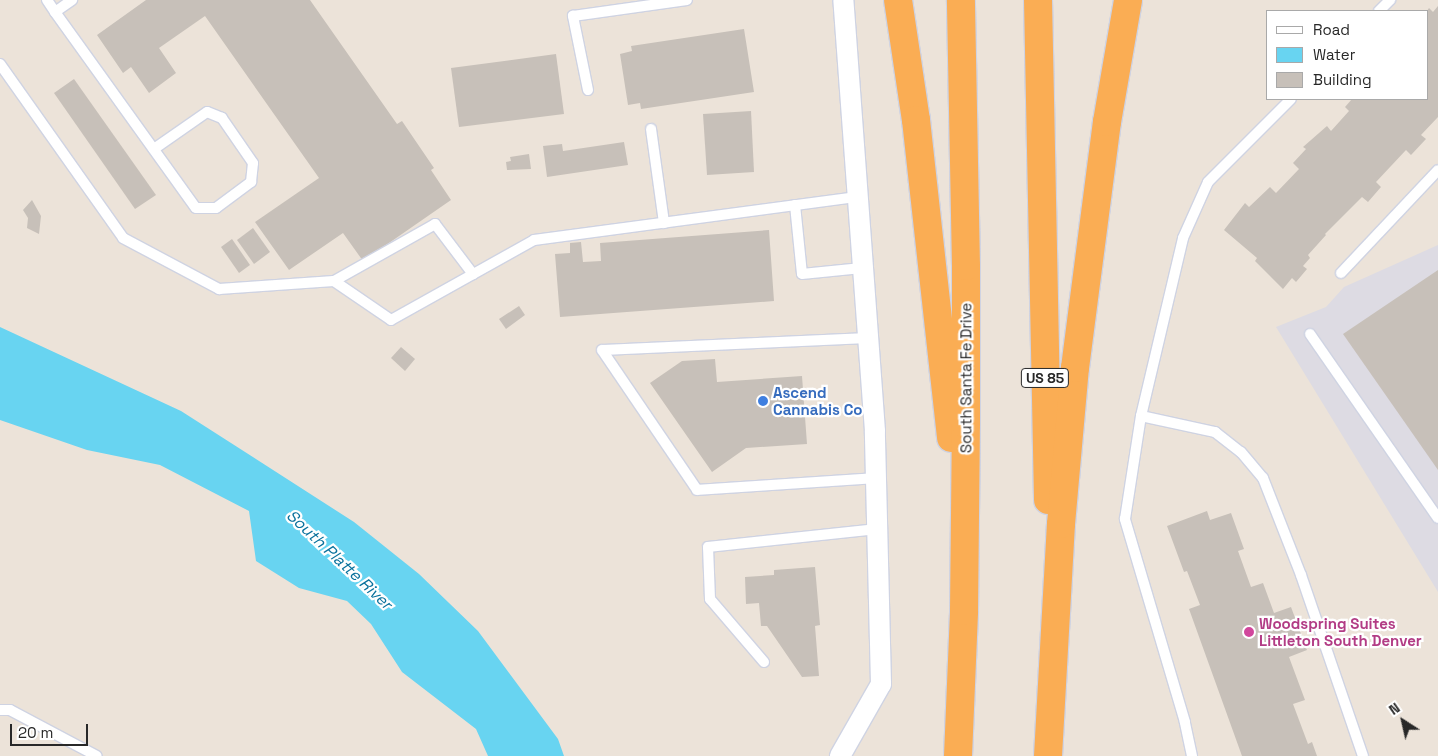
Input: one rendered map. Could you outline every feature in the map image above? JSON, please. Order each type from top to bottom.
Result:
[{"type":"highway","points":[[898,0],[916,120],[927,212],[950,431],[964,611]]},
{"type":"highway","name":"South Santa Fe Drive","points":[[958,756],[964,611],[966,266],[961,0]]},
{"type":"highway","name":"US 85","points":[[1038,0],[1048,548],[1047,756]]},
{"type":"highway","points":[[1047,756],[1061,524],[1074,368],[1107,122],[1128,0]]},
{"type":"street","points":[[840,756],[881,684],[876,478],[868,338],[843,0]]},
{"type":"lane","points":[[47,0],[196,208],[216,208],[251,182],[253,163],[222,118],[207,112],[154,149]]},
{"type":"lane","points":[[55,12],[72,0]]},
{"type":"lane","points":[[588,90],[573,16],[687,0]]},
{"type":"lane","points":[[1380,10],[1390,0]]},
{"type":"lane","points":[[0,64],[122,238],[219,289],[334,281],[435,224],[473,274]]},
{"type":"lane","points":[[1192,756],[1185,722],[1126,519],[1141,416],[1183,238],[1208,182],[1290,100]]},
{"type":"lane","points":[[652,129],[664,223]]},
{"type":"lane","points":[[1341,273],[1438,170]]},
{"type":"lane","points":[[334,281],[391,320],[534,240],[857,197]]},
{"type":"lane","points":[[795,205],[802,274],[862,268]]},
{"type":"lane","points":[[1310,334],[1438,518]]},
{"type":"lane","points":[[868,338],[602,350],[697,490],[876,478]]},
{"type":"lane","points":[[1141,416],[1215,432],[1240,452],[1263,478],[1301,575],[1363,756]]},
{"type":"lane","points":[[764,662],[710,599],[708,547],[877,529]]},
{"type":"lane","points":[[0,710],[10,710],[97,756]]},
{"type":"shaded area","points":[[1438,245],[1438,592],[1276,327],[1326,307],[1344,287]]},
{"type":"water","name":"South Platte River","points":[[0,327],[181,411],[354,522],[419,574],[478,631],[558,739],[564,756],[488,756],[476,729],[402,672],[371,624],[347,601],[299,588],[256,561],[249,511],[160,465],[87,450],[0,420]]},
{"type":"building","points":[[146,0],[310,0],[397,124],[402,121],[434,168],[431,170],[451,200],[363,261],[343,233],[289,270],[255,222],[319,178],[205,16],[159,48],[176,73],[149,93],[131,67],[123,73],[97,35]]},
{"type":"building","points":[[1438,6],[1438,117],[1421,135],[1426,139],[1411,155],[1406,150],[1376,182],[1381,187],[1368,202],[1362,197],[1325,234],[1308,255],[1310,258],[1303,266],[1307,269],[1296,282],[1292,278],[1283,289],[1255,261],[1257,258],[1224,230],[1245,203],[1249,207],[1270,187],[1276,193],[1299,169],[1293,163],[1306,149],[1303,147],[1327,126],[1331,131],[1349,111],[1345,107],[1351,100],[1428,100],[1428,10],[1429,8],[1433,12]]},
{"type":"building","points":[[744,29],[754,92],[641,109],[640,103],[628,105],[620,54],[632,51],[631,46]]},
{"type":"building","points":[[556,54],[564,114],[459,127],[451,68]]},
{"type":"building","points":[[74,79],[156,195],[135,209],[54,93]]},
{"type":"building","points":[[751,111],[754,172],[707,175],[703,114]]},
{"type":"building","points":[[624,142],[628,165],[547,177],[543,146],[562,144],[563,151]]},
{"type":"building","points":[[529,154],[531,169],[507,170],[506,162],[511,161],[510,157]]},
{"type":"building","points":[[32,200],[41,216],[39,234],[27,228],[28,218],[23,210]]},
{"type":"building","points":[[253,228],[270,252],[254,264],[237,240]]},
{"type":"building","points":[[769,230],[774,301],[560,317],[555,254],[570,253],[570,243],[581,242],[583,262],[601,261],[600,243]]},
{"type":"building","points":[[232,239],[250,265],[239,273],[221,247]]},
{"type":"building","points":[[1438,270],[1438,470],[1343,334]]},
{"type":"building","points":[[519,306],[525,315],[506,329],[499,319]]},
{"type":"building","points":[[401,347],[415,359],[405,371],[391,358]]},
{"type":"building","points":[[715,359],[717,382],[802,376],[807,444],[746,448],[712,472],[650,383],[682,361]]},
{"type":"building","name":"Woodspring Suites Littleton South Denver","points":[[1207,511],[1210,520],[1231,513],[1244,549],[1238,551],[1251,587],[1263,583],[1274,613],[1291,607],[1307,650],[1289,657],[1305,700],[1293,704],[1308,744],[1312,742],[1317,756],[1242,756],[1189,609],[1200,605],[1187,571],[1184,572],[1167,526]]},
{"type":"building","points":[[815,567],[820,625],[815,626],[819,676],[802,677],[767,626],[761,626],[759,603],[746,604],[745,577],[774,575],[774,570]]},
{"type":"place","name":"Ascend Cannabis Co","points":[[763,401]]},
{"type":"place","name":"Woodspring Suites Littleton South Denver","points":[[1249,632]]}]
